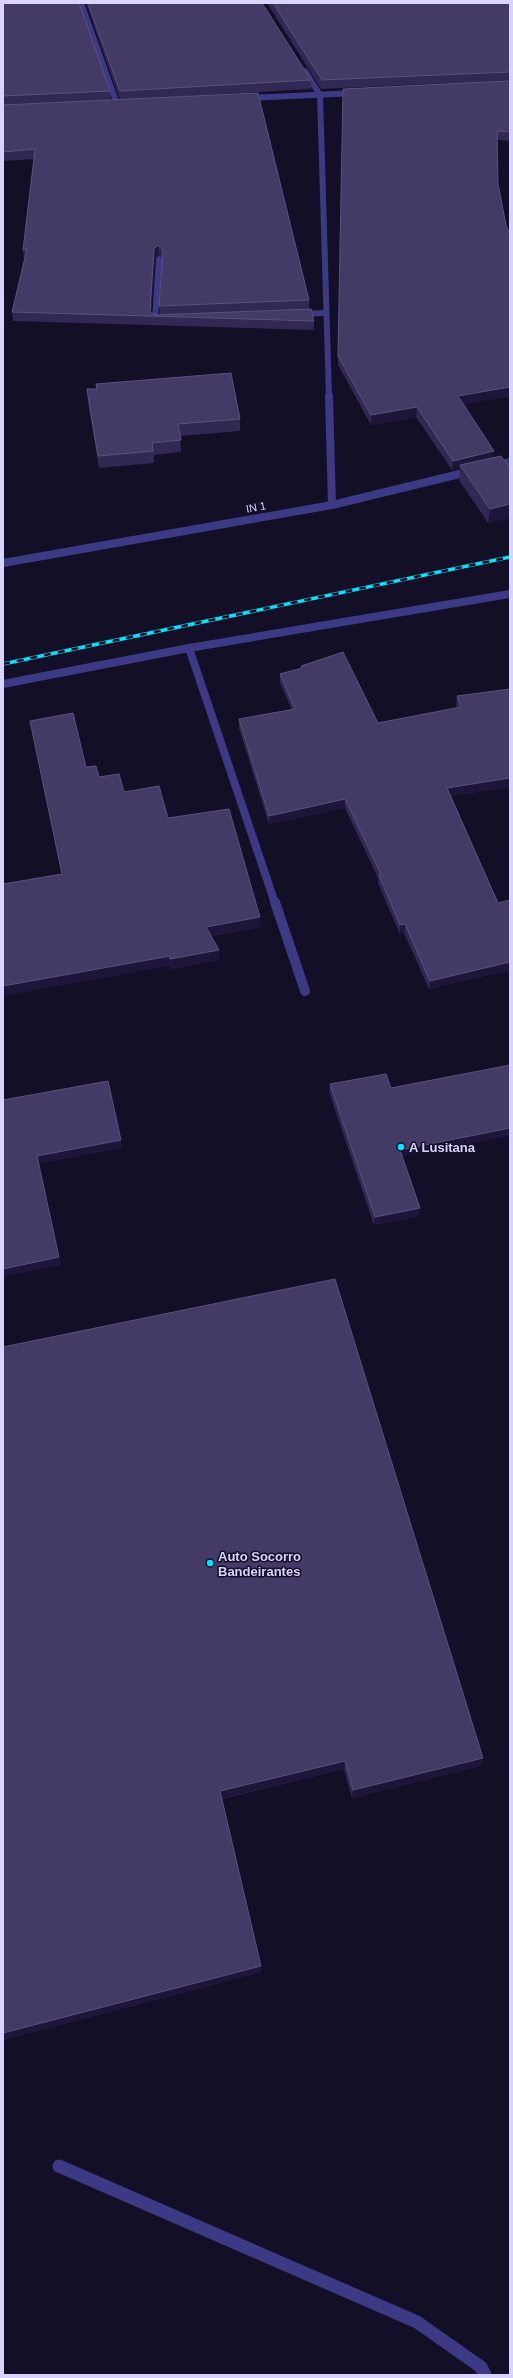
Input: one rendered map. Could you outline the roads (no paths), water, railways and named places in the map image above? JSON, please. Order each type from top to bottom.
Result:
[{"type":"street","points":[[81,3],[117,104]]},
{"type":"street","points":[[299,62],[320,94],[325,313],[332,504]]},
{"type":"street","points":[[242,98],[367,92]]},
{"type":"street","points":[[109,104],[124,103]]},
{"type":"street","points":[[158,259],[155,320],[170,320]]},
{"type":"street","points":[[294,315],[325,313]]},
{"type":"street","name":"IN 1","points":[[3,564],[332,504],[510,462]]},
{"type":"street","points":[[3,684],[189,648],[510,594]]},
{"type":"street","points":[[189,648],[305,991]]},
{"type":"street","points":[[59,2166],[417,2322],[481,2367],[485,2375]]},
{"type":"railway","points":[[3,664],[510,557]]},
{"type":"place","name":"A Lusitana","points":[[401,1147]]},
{"type":"place","name":"Auto Socorro Bandeirantes","points":[[210,1563]]}]
